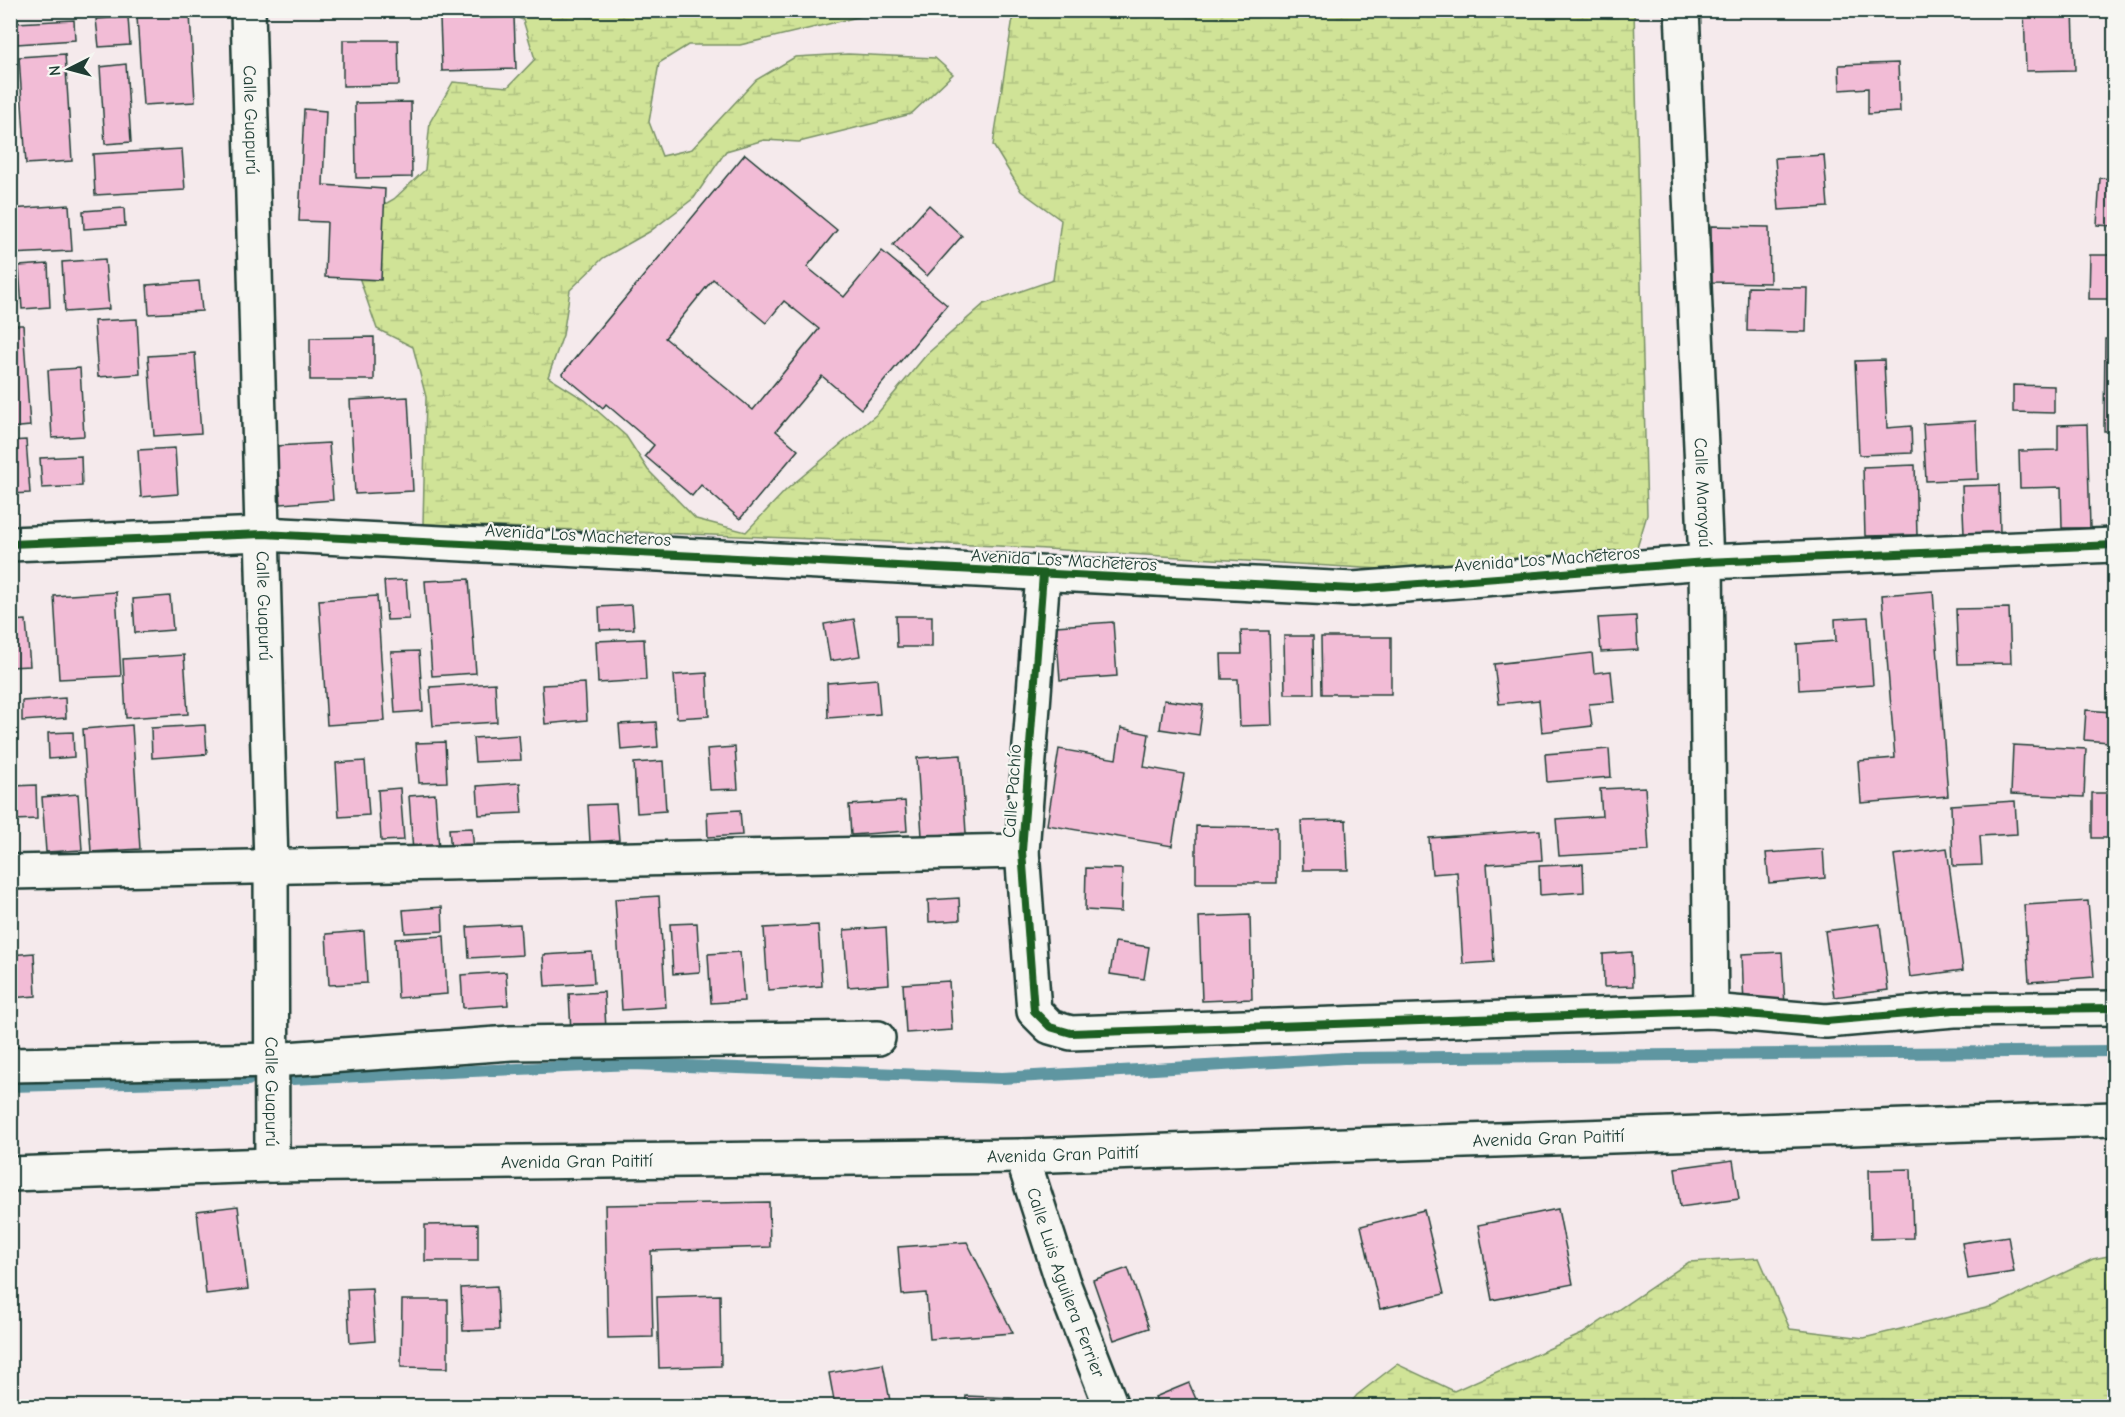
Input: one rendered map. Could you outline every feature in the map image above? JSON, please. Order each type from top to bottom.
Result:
[{"type":"street","name":"Calle Guapurú","points":[[248,10],[271,865],[272,1165]]},
{"type":"street","name":"Calle Marayaú","points":[[1682,10],[1706,562],[1711,1011]]},
{"type":"street","name":"Avenida Los Macheteros","points":[[10,544],[263,534],[1353,589],[1706,562],[2115,545]]},
{"type":"street","name":"Calle Pachío","points":[[1043,574],[1022,851],[1034,1011],[1050,1027],[1071,1033],[1711,1011]]},
{"type":"street","points":[[10,872],[1022,851]]},
{"type":"street","points":[[1711,1011],[1826,1021],[1954,1010],[2115,1008]]},
{"type":"street","points":[[10,1065],[272,1060],[511,1043],[878,1038]]},
{"type":"street","name":"Avenida Gran Paitití","points":[[10,1174],[272,1165],[1022,1156],[2115,1119]]},
{"type":"street","name":"Calle Luis Aguilera Ferrier","points":[[1022,1156],[1062,1283],[1111,1407]]},
{"type":"green space","points":[[503,11],[883,11],[740,45],[688,45],[659,63],[649,122],[662,156],[692,149],[756,80],[795,57],[848,54],[935,58],[953,74],[911,114],[799,142],[764,140],[726,151],[694,198],[649,232],[603,258],[570,290],[563,335],[548,377],[585,400],[626,436],[648,470],[696,519],[746,532],[786,490],[877,414],[927,354],[984,304],[1053,280],[1061,220],[1021,191],[993,145],[1014,11],[1634,11],[1647,515],[1637,548],[1607,563],[1397,570],[998,546],[423,524],[426,397],[413,347],[377,329],[359,277],[359,219],[394,199],[425,170],[430,122],[453,82],[508,87],[535,59],[523,20]]},
{"type":"green space","points":[[2114,1255],[2114,1406],[1348,1406],[1357,1395],[1397,1364],[1454,1391],[1582,1334],[1689,1262],[1759,1258],[1790,1329],[1864,1338],[1994,1306],[2093,1259]]},
{"type":"building","points":[[2024,10],[2073,10],[2075,70],[2026,71]]},
{"type":"building","points":[[190,14],[195,102],[143,105],[137,17]]},
{"type":"building","points":[[128,17],[130,45],[99,47],[96,19]]},
{"type":"building","points":[[514,17],[516,69],[442,71],[440,19]]},
{"type":"building","points":[[74,20],[75,40],[17,44],[16,23]]},
{"type":"building","points":[[343,40],[398,40],[399,85],[343,86]]},
{"type":"building","points":[[65,54],[72,161],[26,164],[19,57]]},
{"type":"building","points":[[1898,63],[1900,112],[1868,114],[1868,88],[1840,90],[1839,65]]},
{"type":"building","points":[[126,64],[131,142],[105,144],[100,67]]},
{"type":"building","points":[[10,88],[16,153],[10,153]]},
{"type":"building","points":[[411,102],[412,177],[356,178],[355,103]]},
{"type":"building","points":[[304,109],[326,111],[323,185],[385,189],[381,280],[325,277],[327,222],[299,221]]},
{"type":"building","points":[[182,149],[185,190],[95,195],[93,154]]},
{"type":"building","points":[[745,154],[837,230],[807,267],[844,297],[882,251],[947,305],[861,409],[822,376],[776,431],[798,450],[740,519],[701,485],[692,496],[645,456],[654,445],[606,404],[603,408],[562,374]],"holes":[[[713,279],[766,323],[784,301],[819,329],[753,410],[665,338]]]},
{"type":"building","points":[[1824,155],[1828,207],[1779,210],[1775,158]]},
{"type":"building","points":[[2100,178],[2114,179],[2114,226],[2097,225]]},
{"type":"building","points":[[69,205],[72,251],[10,254],[10,209]]},
{"type":"building","points":[[929,205],[962,236],[927,276],[893,245]]},
{"type":"building","points":[[124,208],[125,226],[84,229],[83,211]]},
{"type":"building","points":[[1711,226],[1769,227],[1770,283],[1712,282]]},
{"type":"building","points":[[2090,255],[2114,255],[2114,299],[2089,299]]},
{"type":"building","points":[[105,259],[109,309],[65,312],[62,262]]},
{"type":"building","points":[[48,264],[50,307],[22,309],[19,266]]},
{"type":"building","points":[[199,281],[202,311],[149,314],[147,285]]},
{"type":"building","points":[[1748,287],[1807,288],[1806,332],[1747,331]]},
{"type":"building","points":[[137,319],[140,374],[98,377],[94,321]]},
{"type":"building","points":[[10,325],[23,325],[30,426],[10,428]]},
{"type":"building","points":[[374,337],[374,380],[310,380],[310,338]]},
{"type":"building","points":[[2105,339],[2114,339],[2114,431],[2104,431]]},
{"type":"building","points":[[195,353],[201,433],[154,436],[148,356]]},
{"type":"building","points":[[1884,360],[1887,428],[1911,426],[1912,453],[1859,455],[1855,361]]},
{"type":"building","points":[[80,368],[84,436],[52,438],[48,370]]},
{"type":"building","points":[[2013,385],[2054,386],[2054,413],[2013,412]]},
{"type":"building","points":[[408,397],[413,491],[355,494],[350,400]]},
{"type":"building","points":[[1976,421],[1978,479],[1926,481],[1923,424]]},
{"type":"building","points":[[2087,424],[2090,528],[2062,528],[2061,487],[2020,488],[2019,451],[2058,450],[2058,425]]},
{"type":"building","points":[[26,440],[30,493],[10,494],[10,441]]},
{"type":"building","points":[[329,443],[333,500],[281,504],[276,446]]},
{"type":"building","points":[[175,448],[178,494],[141,497],[138,450]]},
{"type":"building","points":[[81,456],[82,486],[42,488],[40,458]]},
{"type":"building","points":[[1915,465],[1917,535],[1865,536],[1863,467]]},
{"type":"building","points":[[1999,485],[2000,533],[1964,534],[1962,486]]},
{"type":"building","points":[[469,579],[476,673],[432,676],[425,581]]},
{"type":"building","points":[[406,580],[409,619],[387,620],[384,581]]},
{"type":"building","points":[[1933,591],[1948,796],[1861,803],[1858,761],[1895,758],[1882,595]]},
{"type":"building","points":[[116,592],[121,676],[59,679],[54,596]]},
{"type":"building","points":[[170,596],[173,630],[135,633],[133,599]]},
{"type":"building","points":[[377,596],[385,721],[327,725],[319,600]]},
{"type":"building","points":[[632,605],[634,629],[600,630],[599,607]]},
{"type":"building","points":[[2009,608],[2011,663],[1958,664],[1956,609]]},
{"type":"building","points":[[896,616],[932,616],[932,647],[897,647]]},
{"type":"building","points":[[1636,616],[1638,650],[1601,652],[1598,618]]},
{"type":"building","points":[[1868,617],[1873,685],[1799,690],[1797,644],[1836,641],[1835,619]]},
{"type":"building","points":[[854,619],[860,656],[830,661],[824,624]]},
{"type":"building","points":[[26,620],[30,666],[10,667],[10,621]]},
{"type":"building","points":[[1113,622],[1117,676],[1060,680],[1056,626]]},
{"type":"building","points":[[1241,631],[1269,631],[1272,725],[1240,726],[1238,679],[1222,679],[1221,654],[1242,654]]},
{"type":"building","points":[[1284,636],[1313,636],[1314,694],[1285,694]]},
{"type":"building","points":[[1321,637],[1391,637],[1391,694],[1322,694]]},
{"type":"building","points":[[644,639],[646,680],[598,683],[596,641]]},
{"type":"building","points":[[419,651],[423,711],[395,713],[391,652]]},
{"type":"building","points":[[1592,653],[1594,673],[1611,671],[1614,702],[1589,704],[1592,726],[1542,732],[1539,700],[1499,704],[1494,664]]},
{"type":"building","points":[[184,655],[188,714],[126,718],[123,659]]},
{"type":"building","points":[[707,673],[709,716],[677,718],[674,675]]},
{"type":"building","points":[[877,679],[880,714],[828,718],[827,683]]},
{"type":"building","points":[[495,683],[497,722],[433,726],[430,687]]},
{"type":"building","points":[[585,683],[587,720],[545,724],[542,685]]},
{"type":"building","points":[[65,698],[66,718],[22,721],[22,701]]},
{"type":"building","points":[[1164,700],[1203,705],[1199,735],[1160,729]]},
{"type":"building","points":[[2086,710],[2111,712],[2109,742],[2084,740]]},
{"type":"building","points":[[656,722],[658,747],[621,750],[619,724]]},
{"type":"building","points":[[132,725],[140,849],[91,852],[83,729]]},
{"type":"building","points":[[205,725],[207,754],[152,758],[151,728]]},
{"type":"building","points":[[1121,728],[1149,734],[1144,767],[1184,774],[1172,846],[1047,825],[1059,749],[1116,759]]},
{"type":"building","points":[[73,732],[74,757],[49,759],[48,733]]},
{"type":"building","points":[[519,735],[521,760],[475,762],[473,738]]},
{"type":"building","points":[[445,742],[447,782],[419,783],[416,743]]},
{"type":"building","points":[[2013,745],[2086,749],[2084,797],[2011,794]]},
{"type":"building","points":[[735,747],[738,789],[710,790],[707,749]]},
{"type":"building","points":[[1609,749],[1611,777],[1547,782],[1545,754]]},
{"type":"building","points":[[961,755],[966,833],[922,836],[917,758]]},
{"type":"building","points":[[365,761],[369,815],[339,817],[336,763]]},
{"type":"building","points":[[663,761],[666,811],[637,813],[634,763]]},
{"type":"building","points":[[520,783],[522,813],[479,815],[477,786]]},
{"type":"building","points":[[36,785],[37,819],[15,820],[13,786]]},
{"type":"building","points":[[1645,787],[1649,851],[1559,856],[1556,819],[1602,816],[1600,789]]},
{"type":"building","points":[[400,788],[404,840],[381,841],[378,790]]},
{"type":"building","points":[[2092,793],[2114,793],[2114,838],[2092,838]]},
{"type":"building","points":[[78,794],[82,850],[46,852],[42,797]]},
{"type":"building","points":[[435,794],[439,850],[413,852],[409,796]]},
{"type":"building","points":[[905,801],[907,831],[851,835],[849,805]]},
{"type":"building","points":[[2015,801],[2017,834],[1980,836],[1982,865],[1953,866],[1951,805]]},
{"type":"building","points":[[616,804],[619,840],[590,842],[588,805]]},
{"type":"building","points":[[740,810],[742,835],[708,837],[707,812]]},
{"type":"building","points":[[1346,820],[1348,870],[1303,870],[1301,821]]},
{"type":"building","points":[[1196,826],[1277,827],[1277,883],[1196,883]]},
{"type":"building","points":[[472,828],[474,851],[451,852],[449,829]]},
{"type":"building","points":[[1540,830],[1542,860],[1487,864],[1494,962],[1463,964],[1457,872],[1432,874],[1429,838]]},
{"type":"building","points":[[1947,848],[1963,970],[1910,977],[1894,855]]},
{"type":"building","points":[[1823,849],[1825,878],[1769,883],[1766,853]]},
{"type":"building","points":[[1583,864],[1584,892],[1540,895],[1539,866]]},
{"type":"building","points":[[1086,868],[1122,869],[1121,912],[1085,910]]},
{"type":"building","points":[[659,896],[666,1007],[622,1010],[615,899]]},
{"type":"building","points":[[959,898],[960,920],[929,922],[928,900]]},
{"type":"building","points":[[2088,901],[2094,977],[2029,982],[2024,905]]},
{"type":"building","points":[[442,907],[443,931],[405,933],[403,910]]},
{"type":"building","points":[[1250,915],[1252,999],[1202,1001],[1199,917]]},
{"type":"building","points":[[697,923],[700,972],[673,974],[670,924]]},
{"type":"building","points":[[520,924],[522,955],[469,958],[467,927]]},
{"type":"building","points":[[1880,924],[1888,990],[1834,997],[1825,931]]},
{"type":"building","points":[[818,925],[822,986],[768,990],[764,928]]},
{"type":"building","points":[[886,927],[889,984],[848,987],[844,930]]},
{"type":"building","points":[[364,931],[367,983],[329,985],[326,934]]},
{"type":"building","points":[[444,936],[447,994],[398,998],[395,939]]},
{"type":"building","points":[[1115,942],[1149,947],[1144,979],[1110,974]]},
{"type":"building","points":[[592,952],[594,983],[545,986],[543,955]]},
{"type":"building","points":[[740,952],[744,1001],[711,1003],[708,954]]},
{"type":"building","points":[[1632,952],[1633,986],[1604,987],[1603,954]]},
{"type":"building","points":[[1782,952],[1785,1006],[1744,1007],[1742,954]]},
{"type":"building","points":[[34,953],[36,996],[10,998],[10,955]]},
{"type":"building","points":[[506,972],[508,1005],[463,1008],[461,975]]},
{"type":"building","points":[[949,981],[952,1030],[906,1033],[903,984]]},
{"type":"building","points":[[604,992],[606,1030],[571,1032],[569,994]]},
{"type":"building","points":[[1733,1160],[1739,1199],[1680,1207],[1675,1168]]},
{"type":"building","points":[[1911,1169],[1913,1238],[1871,1239],[1869,1170]]},
{"type":"building","points":[[769,1202],[770,1247],[651,1251],[653,1337],[608,1338],[605,1205]]},
{"type":"building","points":[[238,1206],[248,1289],[206,1294],[197,1211]]},
{"type":"building","points":[[1558,1209],[1573,1284],[1492,1300],[1478,1225]]},
{"type":"building","points":[[1424,1210],[1444,1294],[1380,1309],[1361,1226]]},
{"type":"building","points":[[478,1224],[478,1261],[425,1261],[425,1225]]},
{"type":"building","points":[[2008,1236],[2014,1272],[1968,1279],[1962,1243]]},
{"type":"building","points":[[967,1242],[1013,1333],[930,1339],[926,1293],[902,1295],[898,1247]]},
{"type":"building","points":[[1128,1268],[1149,1328],[1114,1340],[1093,1280]]},
{"type":"building","points":[[497,1286],[499,1330],[463,1331],[461,1288]]},
{"type":"building","points":[[372,1288],[375,1341],[350,1343],[347,1289]]},
{"type":"building","points":[[720,1295],[721,1366],[659,1368],[657,1297]]},
{"type":"building","points":[[402,1300],[448,1300],[448,1368],[401,1367]]},
{"type":"building","points":[[883,1364],[891,1406],[835,1406],[829,1373]]},
{"type":"building","points":[[1189,1383],[1199,1406],[1159,1406],[1155,1397]]},
{"type":"building","points":[[966,1396],[1014,1398],[1014,1406],[965,1406]]},
{"type":"waterway","points":[[292,1079],[633,1064],[1002,1078],[1344,1058],[2114,1051]]},
{"type":"waterway","points":[[10,1086],[248,1080]]},
{"type":"cycle path","points":[[10,544],[263,534],[1353,589],[1706,562],[2114,545]]},
{"type":"cycle path","points":[[1043,574],[1022,851],[1034,1011],[1050,1027],[1071,1033],[1711,1011],[1826,1021],[1954,1010],[2114,1008]]}]
